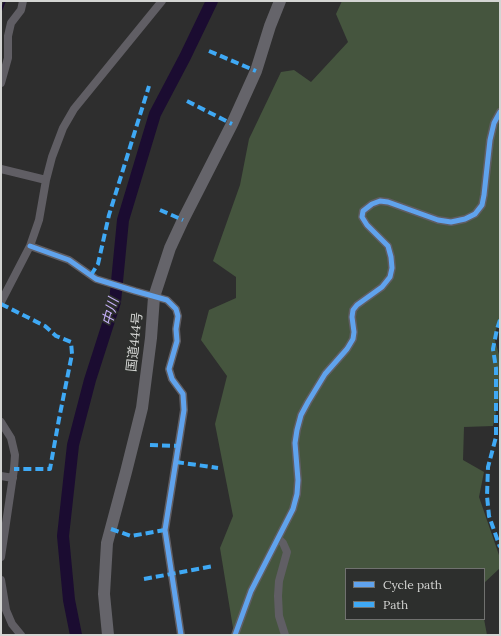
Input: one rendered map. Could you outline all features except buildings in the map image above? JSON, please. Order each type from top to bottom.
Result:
[{"type":"highway","name":"国道444号","points":[[108,635],[104,594],[107,543],[142,408],[151,338],[154,296],[170,248],[232,124],[256,72],[270,26],[280,1]]},
{"type":"street","points":[[1,83],[8,58],[8,36],[12,23],[21,10],[23,1]]},
{"type":"street","points":[[1,302],[30,246],[39,220],[46,180],[52,157],[63,128],[74,109],[162,1]]},
{"type":"street","points":[[235,635],[251,591],[293,509],[297,494],[298,480],[295,443],[301,415],[325,374],[347,349],[352,339],[354,332],[352,317],[353,310],[357,305],[382,287],[390,276],[392,268],[388,246],[367,225],[362,217],[363,211],[372,204],[380,201],[388,202],[438,220],[451,222],[465,219],[474,214],[482,205],[490,140],[494,123],[500,112]]},
{"type":"street","points":[[1,169],[46,180]]},
{"type":"street","points":[[30,246],[69,260],[96,279],[135,292],[166,300],[176,309],[178,316],[176,329],[177,341],[169,369],[172,379],[183,394],[184,410],[165,530],[181,635]]},
{"type":"street","points":[[1,422],[11,438],[15,455],[1,557]]},
{"type":"street","points":[[1,476],[13,478]]},
{"type":"street","points":[[278,538],[283,543],[287,552],[279,580],[278,596],[279,616],[285,635]]},
{"type":"street","points":[[1,580],[6,610],[12,624],[21,635]]},
{"type":"green space","points":[[342,1],[500,1],[500,316],[494,337],[500,358],[500,393],[493,426],[464,427],[463,460],[484,472],[479,497],[500,558],[500,568],[485,582],[485,568],[345,568],[345,620],[484,620],[487,635],[232,635],[233,628],[220,548],[233,516],[215,424],[227,376],[201,340],[209,310],[236,298],[236,277],[213,261],[240,185],[249,139],[281,72],[294,70],[311,82],[348,42],[336,14]]},
{"type":"waterway","points":[[1,11],[5,1]]},
{"type":"waterway","name":"中川","points":[[76,635],[69,600],[63,536],[73,445],[90,380],[115,302],[123,220],[155,114],[212,1]]},
{"type":"marked path","points":[[209,51],[256,71]]},
{"type":"marked path","points":[[91,275],[98,264],[109,215],[149,86]]},
{"type":"marked path","points":[[187,101],[232,124]]},
{"type":"marked path","points":[[160,210],[183,220]]},
{"type":"marked path","points":[[1,304],[45,326],[56,336],[71,342],[72,354],[50,469],[14,469]]},
{"type":"marked path","points":[[500,320],[493,349],[496,368],[496,437],[488,467],[487,496],[489,516],[500,547]]},
{"type":"marked path","points":[[150,445],[179,446]]},
{"type":"marked path","points":[[176,462],[218,468]]},
{"type":"marked path","points":[[111,529],[131,536],[165,530]]},
{"type":"marked path","points":[[144,579],[214,566]]},
{"type":"cycle path","points":[[235,635],[251,591],[293,509],[297,494],[298,480],[295,443],[301,415],[325,374],[347,349],[353,339],[353,310],[357,305],[382,287],[390,277],[392,268],[388,246],[367,225],[362,217],[363,211],[372,204],[380,201],[388,202],[438,220],[451,222],[465,219],[475,214],[482,205],[490,140],[494,123],[500,112]]},
{"type":"cycle path","points":[[30,246],[69,260],[96,279],[167,300],[176,309],[178,316],[176,329],[177,341],[169,369],[172,379],[183,394],[184,410],[165,530],[181,635]]}]
